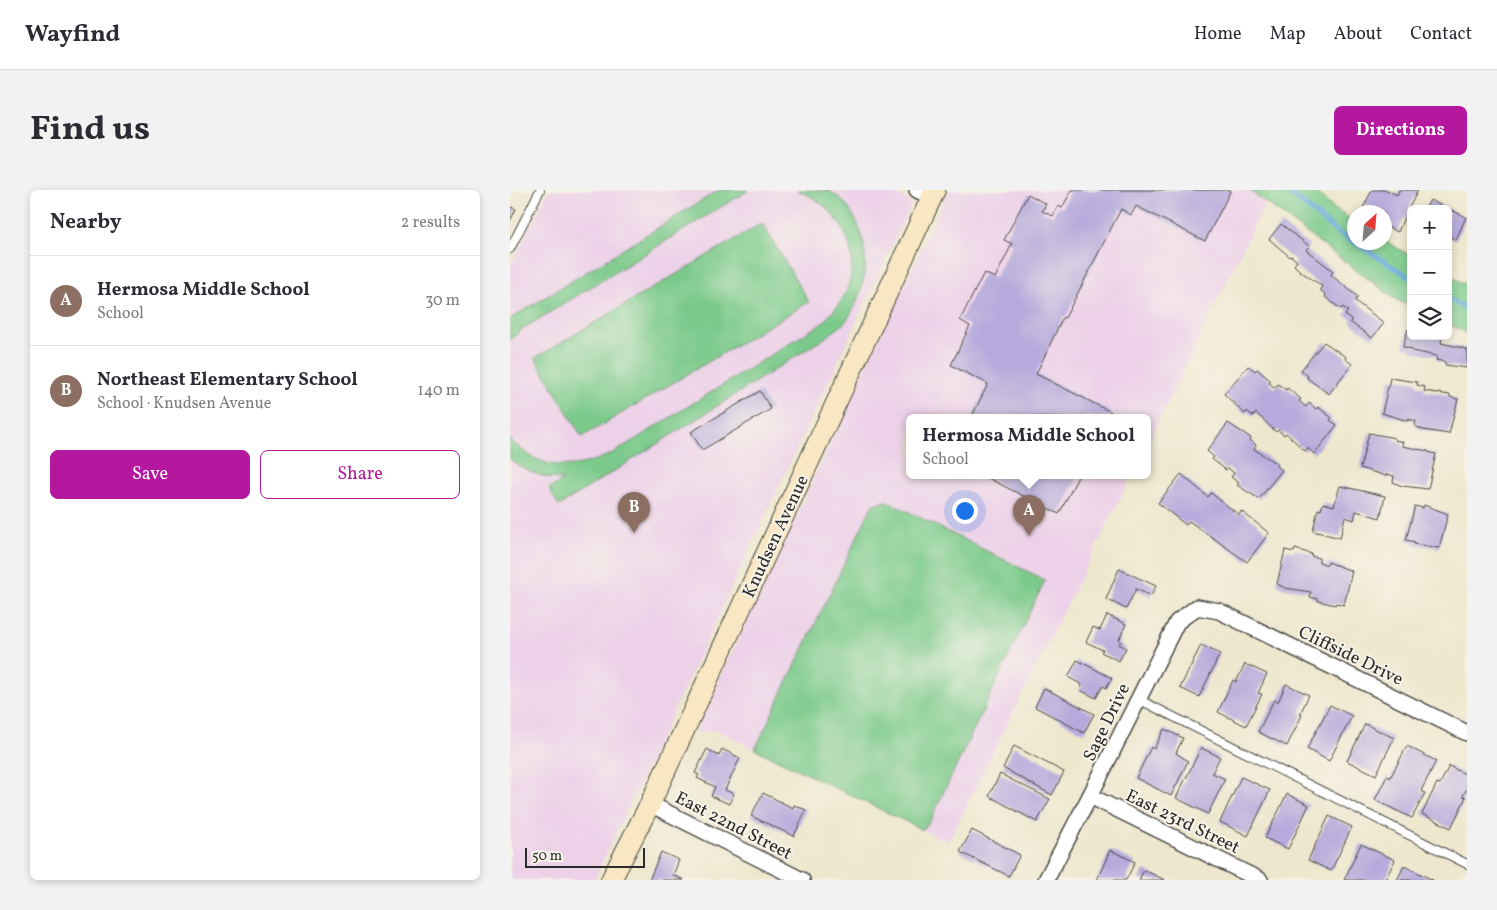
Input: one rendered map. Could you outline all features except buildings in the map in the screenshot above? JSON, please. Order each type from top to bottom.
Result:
[{"type":"street","name":"Knudsen Avenue","points":[[611,880],[650,804],[928,192]]},
{"type":"street","name":"Sage Drive","points":[[1046,880],[1177,622],[1196,607],[1219,611]]},
{"type":"street","name":"Cliffside Drive","points":[[1219,611],[1467,733]]},
{"type":"street","name":"East 23rd Street","points":[[1090,796],[1260,880]]},
{"type":"street","name":"East 22nd Street","points":[[650,804],[802,880]]},
{"type":"lane","points":[[510,249],[540,190]]},
{"type":"lane","points":[[1138,699],[1467,864]]},
{"type":"shaded area","points":[[549,190],[888,190],[908,200],[911,205],[594,880],[510,880],[510,266]]},
{"type":"shaded area","points":[[949,190],[1249,190],[1265,203],[1151,437],[1151,414],[906,414],[906,479],[1130,479],[948,842],[923,830],[931,819],[1045,581],[873,505],[755,749],[716,730],[694,733]]},
{"type":"green space","points":[[719,190],[749,190],[521,330],[510,340],[510,319]]},
{"type":"green space","points":[[797,190],[828,191],[832,193],[848,208],[859,227],[865,254],[865,268],[859,296],[846,321],[828,336],[559,506],[549,489],[563,480],[535,474],[516,464],[510,459],[510,439],[534,458],[546,463],[572,465],[599,459],[613,453],[824,322],[839,304],[849,284],[852,267],[851,251],[846,235],[826,208],[813,198]]},
{"type":"green space","points":[[1249,190],[1313,190],[1333,208],[1347,217],[1347,250],[1392,250],[1392,245],[1407,254],[1407,305],[1395,299]]},
{"type":"green space","points":[[762,223],[809,302],[582,437],[535,358]]},
{"type":"green space","points":[[1452,277],[1467,285],[1467,333],[1452,326]]},
{"type":"green space","points":[[887,501],[1045,580],[931,819],[923,830],[755,749],[873,504]]},
{"type":"waterway","points":[[1286,190],[1337,232],[1407,276]]},
{"type":"waterway","points":[[1452,301],[1467,309]]},
{"type":"place","name":"Northeast Elementary School","points":[[634,533]]},
{"type":"place","name":"Hermosa Middle School","points":[[1029,536]]}]
